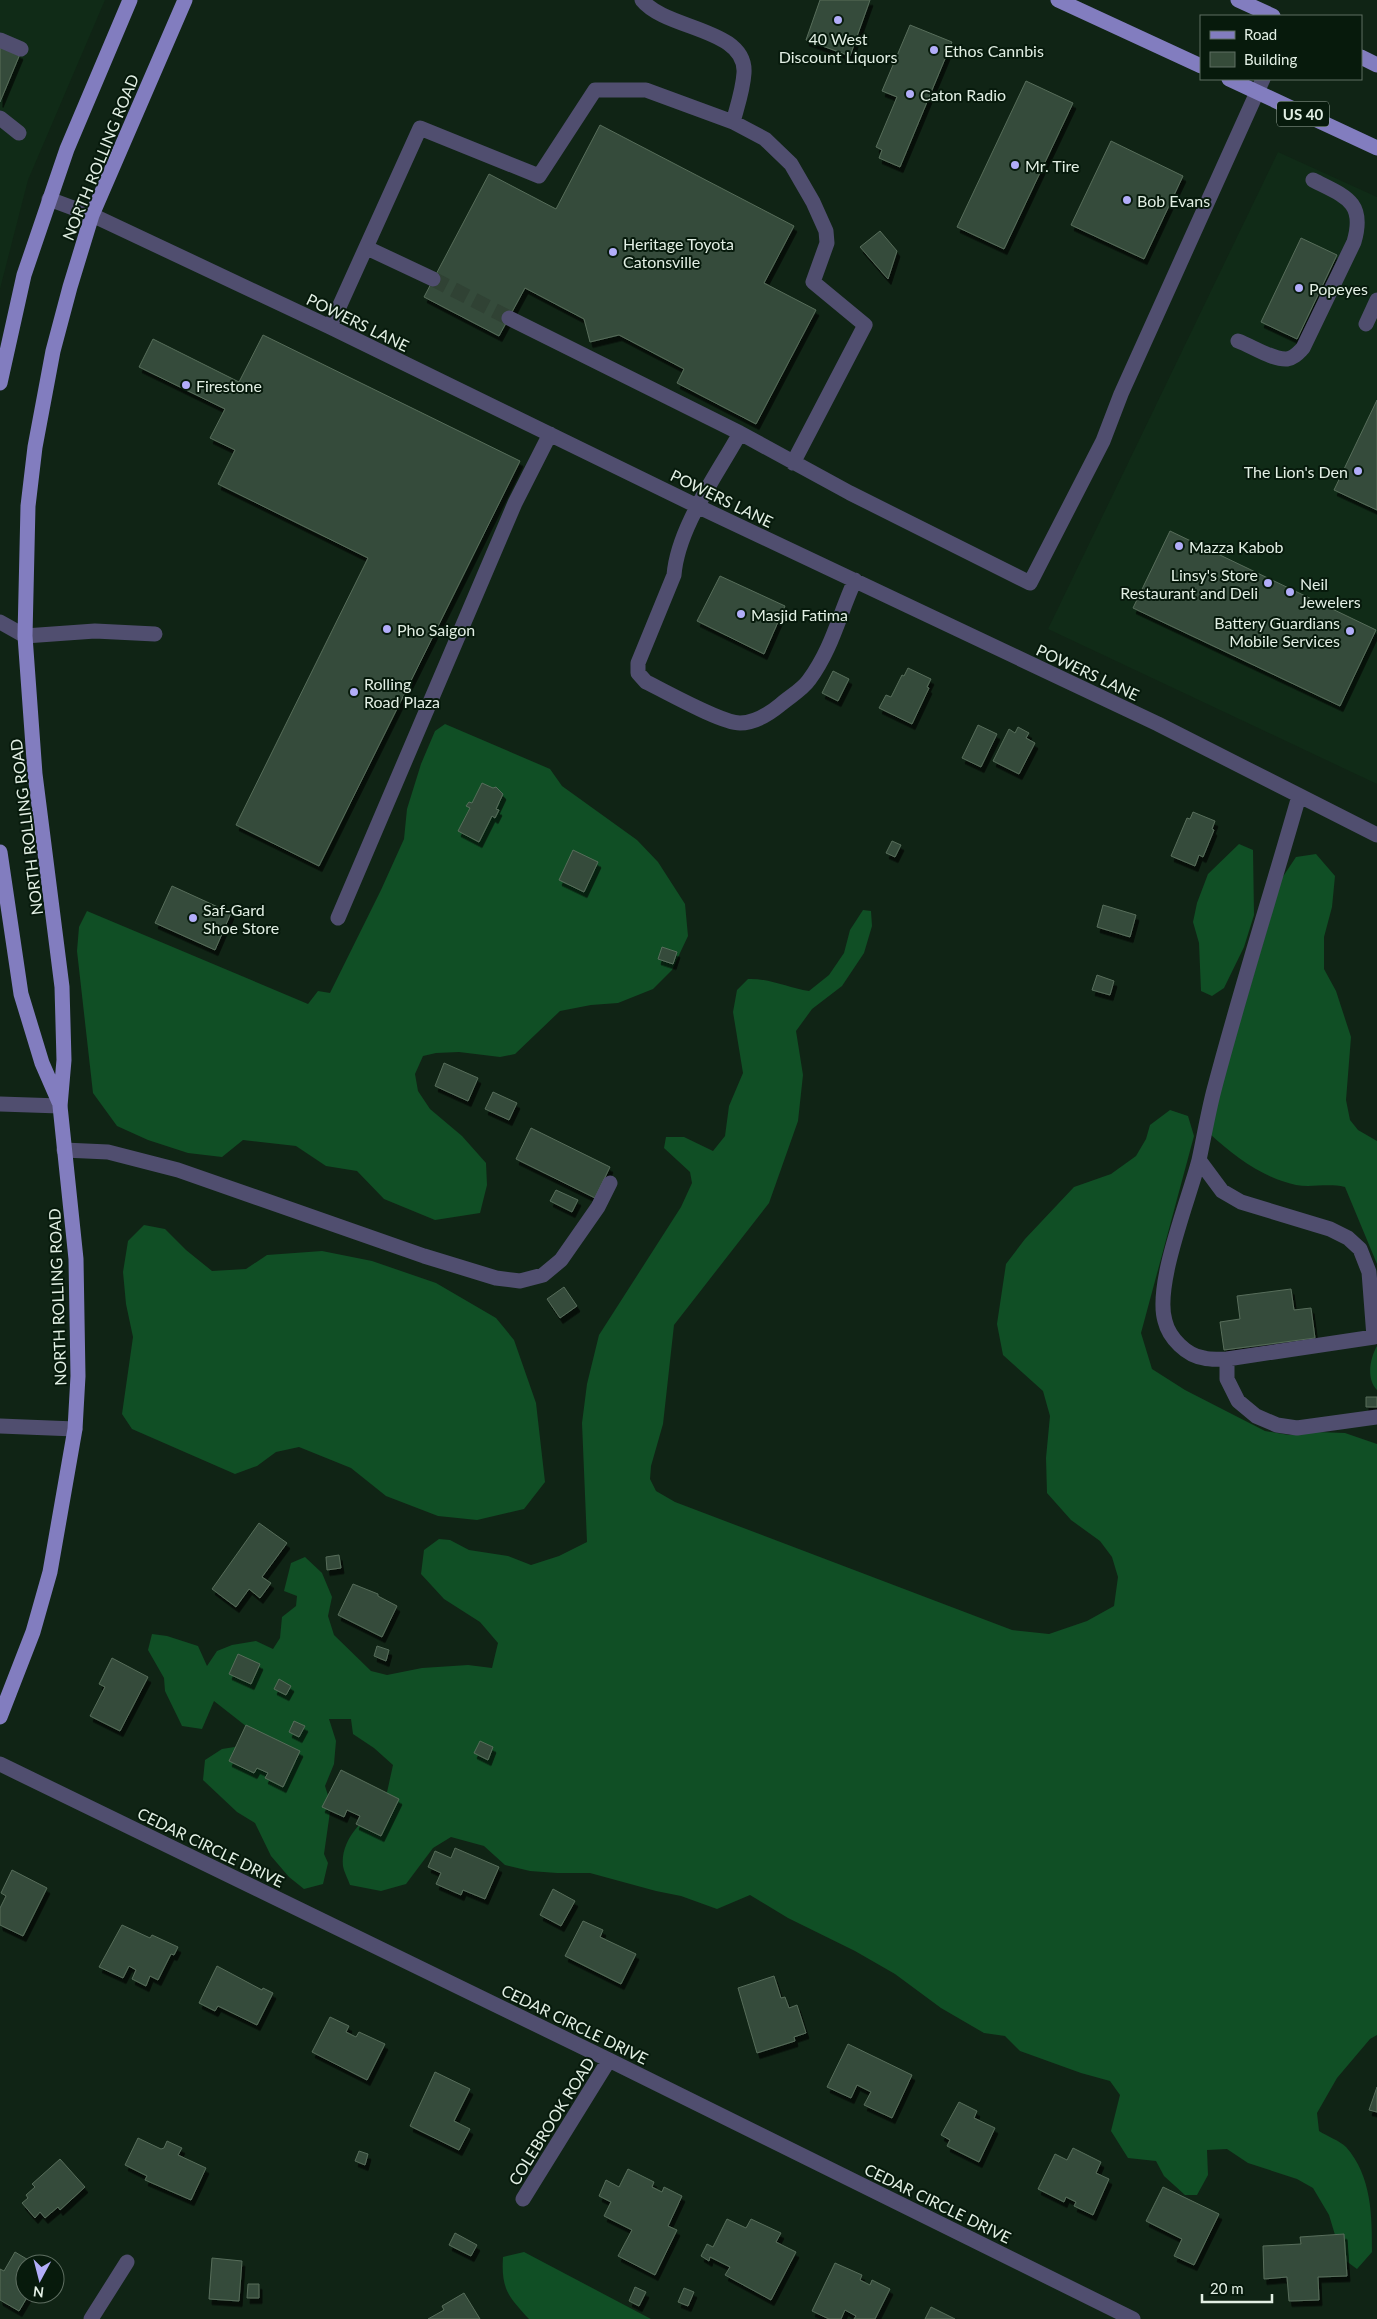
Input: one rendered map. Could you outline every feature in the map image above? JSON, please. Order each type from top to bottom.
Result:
[{"type":"main road","name":"NORTH ROLLING ROAD","points":[[0,383],[24,275],[49,199],[67,149],[130,0]]},
{"type":"main road","name":"NORTH ROLLING ROAD","points":[[0,1717],[33,1632],[50,1572],[75,1429],[78,1376],[77,1268],[72,1202],[60,1106],[64,1060],[62,987],[35,774],[25,636],[28,506],[35,447],[53,351],[70,286],[92,215],[185,0]]},
{"type":"main road","points":[[1058,0],[1200,66]]},
{"type":"main road","points":[[1238,0],[1271,15]]},
{"type":"main road","points":[[1362,58],[1377,65]]},
{"type":"main road","name":"US 40","points":[[1234,80],[1260,85],[1377,148]]},
{"type":"main road","name":"NORTH ROLLING ROAD","points":[[0,852],[21,994],[42,1063],[60,1106]]},
{"type":"street","points":[[642,0],[655,13],[732,45],[742,57],[744,73],[733,122]]},
{"type":"street","points":[[0,40],[21,49]]},
{"type":"street","points":[[509,318],[740,433],[793,463],[1030,584],[1103,441],[1121,394],[1260,85]]},
{"type":"street","points":[[330,328],[420,128],[539,176],[595,90],[646,90],[733,122],[765,139],[791,164],[813,202],[826,231],[827,243],[813,282],[865,325],[793,463]]},
{"type":"street","points":[[0,118],[19,133]]},
{"type":"street","points":[[1238,341],[1276,357],[1287,359],[1296,356],[1303,348],[1354,242],[1358,228],[1358,216],[1353,204],[1345,196],[1313,180]]},
{"type":"street","name":"POWERS LANE","points":[[49,199],[92,215],[1158,724],[1377,835]]},
{"type":"street","points":[[367,248],[433,279]]},
{"type":"street","points":[[1366,324],[1377,300]]},
{"type":"street","points":[[740,433],[699,506],[681,545],[674,575],[638,663],[638,673],[646,682],[724,720],[739,724],[755,721],[776,708],[808,682],[831,646],[843,607],[855,580]]},
{"type":"street","points":[[338,918],[515,503],[550,434]]},
{"type":"street","points":[[0,622],[25,636],[96,631],[154,634]]},
{"type":"street","points":[[1199,1160],[1222,1192],[1242,1202],[1330,1229],[1348,1238],[1360,1249],[1369,1272],[1374,1337],[1227,1359],[1203,1358],[1183,1349],[1172,1336],[1165,1322],[1162,1307],[1168,1268],[1199,1160],[1214,1091],[1299,796]]},
{"type":"street","points":[[0,1104],[60,1106]]},
{"type":"street","points":[[64,1150],[108,1152],[178,1170],[424,1256],[496,1278],[520,1281],[543,1275],[561,1260],[598,1207],[610,1183]]},
{"type":"street","points":[[1227,1359],[1227,1379],[1238,1401],[1256,1416],[1270,1422],[1297,1428],[1377,1417]]},
{"type":"street","points":[[0,1426],[75,1429]]},
{"type":"street","name":"CEDAR CIRCLE DRIVE","points":[[0,1764],[609,2060],[1133,2319]]},
{"type":"street","name":"COLEBROOK ROAD","points":[[523,2200],[609,2060]]},
{"type":"street","points":[[90,2319],[127,2262]]},
{"type":"shaded area","points":[[0,0],[105,0],[28,180],[0,289]]},
{"type":"shaded area","points":[[1278,152],[1377,197],[1377,784],[1048,629]]},
{"type":"green space","points":[[445,724],[550,769],[562,786],[637,840],[658,862],[685,904],[688,936],[672,970],[653,989],[618,1003],[591,1005],[560,1011],[515,1054],[500,1057],[459,1052],[436,1053],[423,1056],[415,1074],[418,1091],[430,1109],[462,1136],[486,1163],[487,1185],[480,1213],[435,1220],[384,1199],[357,1171],[326,1166],[296,1146],[243,1140],[222,1157],[188,1153],[148,1140],[117,1126],[93,1093],[77,951],[79,927],[87,911],[308,1004],[318,991],[330,993],[404,839],[407,809],[421,764],[435,731]]},
{"type":"green space","points":[[1239,844],[1253,850],[1254,915],[1244,947],[1224,988],[1212,996],[1201,991],[1199,943],[1193,922],[1197,903],[1208,874]]},
{"type":"green space","points":[[1316,854],[1335,876],[1332,907],[1324,937],[1324,969],[1336,991],[1351,1037],[1346,1100],[1350,1120],[1358,1130],[1377,1141],[1377,1264],[1345,1187],[1332,1185],[1302,1186],[1284,1182],[1261,1172],[1239,1158],[1210,1134],[1213,1113],[1282,878],[1296,857]]},
{"type":"green space","points":[[863,910],[871,911],[872,926],[864,953],[842,986],[812,1009],[796,1031],[803,1075],[798,1121],[769,1203],[674,1325],[663,1424],[651,1466],[650,1479],[656,1491],[675,1502],[1012,1630],[1049,1634],[1087,1621],[1114,1606],[1118,1577],[1112,1557],[1100,1541],[1071,1520],[1047,1493],[1046,1458],[1050,1416],[1043,1391],[1003,1355],[997,1324],[1006,1264],[1025,1239],[1074,1187],[1111,1174],[1136,1156],[1146,1139],[1150,1125],[1170,1110],[1188,1116],[1194,1136],[1141,1333],[1152,1369],[1185,1390],[1265,1431],[1289,1435],[1317,1432],[1345,1433],[1377,1444],[1377,2035],[1370,2039],[1337,2078],[1317,2113],[1319,2131],[1346,2147],[1355,2158],[1366,2184],[1371,2211],[1372,2252],[1357,2269],[1342,2258],[1329,2215],[1313,2188],[1297,2179],[1248,2163],[1227,2149],[1207,2150],[1208,2175],[1197,2195],[1185,2195],[1164,2176],[1156,2161],[1128,2158],[1111,2131],[1120,2095],[1110,2081],[1081,2073],[1020,2051],[1005,2036],[984,2033],[941,2008],[895,1974],[855,1951],[788,1918],[750,1895],[717,1909],[681,1896],[590,1873],[530,1871],[505,1865],[484,1846],[451,1837],[433,1848],[406,1884],[381,1891],[350,1885],[343,1866],[345,1847],[349,1838],[361,1823],[376,1810],[384,1806],[393,1765],[374,1748],[353,1734],[351,1719],[329,1719],[336,1741],[334,1764],[325,1786],[331,1805],[324,1854],[328,1863],[323,1884],[304,1889],[289,1877],[271,1856],[255,1823],[237,1812],[203,1780],[205,1760],[222,1749],[266,1742],[214,1701],[202,1729],[182,1726],[165,1691],[164,1678],[148,1650],[152,1634],[167,1636],[198,1646],[207,1666],[217,1651],[232,1645],[256,1641],[273,1649],[280,1638],[282,1617],[296,1606],[297,1596],[284,1591],[291,1563],[305,1557],[322,1573],[332,1597],[328,1616],[334,1635],[371,1671],[387,1675],[422,1668],[468,1665],[492,1668],[498,1643],[480,1622],[444,1599],[421,1574],[424,1550],[439,1539],[450,1540],[469,1550],[508,1556],[531,1565],[559,1556],[587,1542],[582,1423],[587,1384],[599,1335],[681,1207],[692,1183],[690,1172],[664,1148],[666,1137],[684,1137],[713,1151],[725,1136],[729,1106],[743,1073],[733,1012],[737,990],[748,979],[756,979],[809,991],[829,975],[844,953],[850,930]]},
{"type":"green space","points":[[144,1225],[165,1229],[186,1250],[212,1271],[246,1269],[267,1255],[322,1251],[372,1261],[436,1283],[496,1318],[514,1340],[536,1403],[545,1482],[524,1509],[477,1520],[438,1516],[386,1496],[351,1468],[299,1447],[276,1452],[257,1466],[235,1474],[132,1429],[122,1414],[133,1337],[126,1304],[123,1272],[128,1241]]},
{"type":"green space","points":[[1377,1346],[1377,1390],[1371,1380],[1370,1368],[1372,1356]]},
{"type":"green space","points":[[524,2252],[651,2319],[529,2319],[511,2298],[503,2277],[503,2257]]},
{"type":"building","name":"40 West Discount Liquors","points":[[820,0],[870,0],[850,56],[806,40]]},
{"type":"building","name":"Caton Radio","points":[[910,25],[952,42],[900,167],[879,158],[882,150],[876,147],[897,97],[882,91]]},
{"type":"building","points":[[0,46],[20,54],[0,102]]},
{"type":"building","name":"Mr. Tire","points":[[1026,81],[1073,103],[1004,249],[957,227]]},
{"type":"building","name":"Heritage Toyota Catonsville","points":[[600,125],[794,226],[764,283],[816,310],[756,424],[677,383],[684,369],[619,335],[590,342],[584,319],[525,288],[499,336],[424,297],[489,174],[556,209]]},
{"type":"building","name":"Bob Evans","points":[[1111,141],[1183,176],[1144,259],[1071,225]]},
{"type":"building","points":[[880,231],[897,251],[888,279],[860,247]]},
{"type":"building","name":"Popeyes","points":[[1301,238],[1337,255],[1297,339],[1261,322]]},
{"type":"building","name":"Rolling Road Plaza","points":[[263,335],[520,461],[319,866],[236,825],[368,558],[218,484],[235,450],[210,438],[225,409],[139,367],[153,339],[239,382]]},
{"type":"building","points":[[1377,400],[1377,510],[1334,490]]},
{"type":"building","points":[[1170,531],[1376,630],[1340,706],[1133,608]]},
{"type":"building","name":"Masjid Fatima","points":[[720,576],[785,606],[764,654],[697,621]]},
{"type":"building","points":[[908,668],[931,679],[927,687],[929,688],[912,724],[879,708],[886,695],[891,697],[902,675],[904,676]]},
{"type":"building","points":[[833,671],[849,679],[838,701],[822,693]]},
{"type":"building","points":[[978,725],[997,734],[981,767],[962,758]]},
{"type":"building","points":[[1018,727],[1029,733],[1026,738],[1035,743],[1019,774],[993,761],[1009,729],[1015,733]]},
{"type":"building","points":[[482,783],[493,788],[496,787],[503,794],[496,809],[499,810],[495,818],[492,816],[479,842],[458,831],[470,808],[466,806],[469,802],[472,803]]},
{"type":"building","points":[[1193,812],[1215,821],[1212,829],[1214,830],[1203,857],[1199,855],[1195,866],[1171,856],[1187,818],[1190,819]]},
{"type":"building","points":[[892,841],[901,845],[895,857],[886,853]]},
{"type":"building","points":[[573,850],[598,862],[584,892],[559,880]]},
{"type":"building","name":"Saf-Gard Shoe Store","points":[[172,886],[231,913],[215,950],[155,923]]},
{"type":"building","points":[[1103,905],[1136,915],[1130,937],[1097,927]]},
{"type":"building","points":[[662,947],[677,952],[673,964],[658,959]]},
{"type":"building","points":[[1097,975],[1114,981],[1110,995],[1092,990]]},
{"type":"building","points":[[444,1063],[478,1078],[468,1101],[435,1086]]},
{"type":"building","points":[[493,1092],[517,1103],[509,1120],[485,1109]]},
{"type":"building","points":[[531,1128],[610,1167],[595,1198],[516,1159]]},
{"type":"building","points":[[556,1190],[578,1200],[572,1212],[550,1201]]},
{"type":"building","points":[[564,1287],[577,1306],[560,1318],[547,1299]]},
{"type":"building","points":[[1291,1289],[1294,1310],[1311,1308],[1315,1338],[1224,1350],[1220,1322],[1240,1319],[1237,1296]]},
{"type":"building","points":[[1366,1397],[1377,1397],[1377,1407],[1366,1407]]},
{"type":"building","points":[[259,1523],[287,1543],[262,1577],[271,1583],[260,1598],[249,1589],[236,1607],[212,1589]]},
{"type":"building","points":[[339,1555],[341,1568],[327,1570],[326,1557]]},
{"type":"building","points":[[353,1584],[378,1594],[378,1596],[397,1606],[382,1637],[338,1615]]},
{"type":"building","points":[[377,1646],[389,1650],[386,1661],[374,1656]]},
{"type":"building","points":[[238,1654],[260,1664],[251,1684],[229,1674]]},
{"type":"building","points":[[112,1658],[148,1677],[120,1731],[90,1716],[105,1687],[99,1684]]},
{"type":"building","points":[[279,1679],[291,1686],[286,1695],[274,1689]]},
{"type":"building","points":[[294,1721],[305,1726],[299,1737],[289,1732]]},
{"type":"building","points":[[246,1725],[300,1751],[283,1787],[265,1778],[268,1773],[257,1768],[254,1773],[229,1761]]},
{"type":"building","points":[[480,1741],[493,1747],[488,1760],[474,1753]]},
{"type":"building","points":[[341,1770],[399,1799],[381,1836],[356,1824],[360,1816],[347,1810],[344,1817],[322,1807]]},
{"type":"building","points":[[455,1848],[499,1867],[485,1899],[463,1890],[461,1895],[436,1884],[441,1873],[428,1867],[435,1851],[451,1858]]},
{"type":"building","points":[[12,1870],[47,1888],[23,1936],[0,1925],[0,1908],[6,1896],[1,1893]]},
{"type":"building","points":[[553,1889],[575,1901],[561,1926],[540,1915]]},
{"type":"building","points":[[583,1921],[603,1930],[600,1937],[636,1954],[621,1984],[565,1956]]},
{"type":"building","points":[[122,1925],[150,1938],[152,1935],[178,1947],[174,1955],[171,1954],[158,1980],[150,1976],[146,1986],[132,1979],[136,1970],[129,1966],[123,1978],[99,1967]]},
{"type":"building","points":[[217,1966],[262,1990],[263,1988],[273,1993],[257,2025],[218,2006],[215,2011],[199,2003]]},
{"type":"building","points":[[774,1976],[781,1998],[785,1997],[789,2008],[797,2005],[806,2033],[794,2037],[795,2041],[757,2053],[738,1988]]},
{"type":"building","points":[[330,2017],[349,2026],[346,2032],[356,2037],[359,2032],[385,2044],[367,2080],[312,2052]]},
{"type":"building","points":[[848,2044],[912,2075],[892,2118],[864,2105],[871,2092],[857,2085],[851,2098],[827,2087]]},
{"type":"building","points":[[435,2072],[470,2089],[454,2121],[470,2129],[459,2150],[410,2126]]},
{"type":"building","points":[[1377,2087],[1377,2112],[1369,2110]]},
{"type":"building","points":[[959,2102],[977,2111],[974,2118],[995,2128],[979,2162],[947,2146],[950,2140],[941,2135]]},
{"type":"building","points":[[138,2138],[161,2149],[164,2148],[167,2141],[182,2148],[178,2155],[206,2168],[191,2200],[145,2180],[147,2176],[125,2165]]},
{"type":"building","points":[[1073,2148],[1101,2162],[1096,2173],[1109,2179],[1093,2215],[1074,2206],[1076,2202],[1066,2197],[1064,2202],[1038,2189],[1055,2154],[1067,2160]]},
{"type":"building","points":[[359,2151],[368,2154],[365,2165],[355,2161]]},
{"type":"building","points":[[60,2159],[85,2187],[60,2210],[58,2207],[45,2218],[40,2212],[35,2218],[22,2203],[28,2198],[26,2195],[35,2187],[32,2184]]},
{"type":"building","points":[[628,2169],[654,2182],[652,2187],[662,2192],[664,2187],[682,2196],[668,2226],[677,2230],[655,2275],[618,2256],[632,2230],[604,2216],[611,2202],[599,2196],[606,2180],[619,2187]]},
{"type":"building","points":[[1163,2187],[1219,2214],[1194,2265],[1174,2256],[1182,2239],[1146,2221]]},
{"type":"building","points":[[727,2219],[746,2228],[751,2219],[781,2233],[776,2242],[796,2252],[771,2300],[725,2275],[730,2267],[710,2257],[709,2261],[701,2256],[707,2244],[713,2247]]},
{"type":"building","points":[[455,2233],[477,2245],[471,2256],[449,2245]]},
{"type":"building","points":[[1344,2234],[1347,2276],[1318,2277],[1319,2300],[1289,2301],[1287,2277],[1264,2279],[1263,2246],[1301,2244],[1300,2237]]},
{"type":"building","points":[[15,2252],[18,2254],[15,2254],[15,2304],[23,2304],[19,2311],[0,2300],[0,2269],[4,2271]]},
{"type":"building","points":[[212,2258],[242,2261],[239,2301],[209,2299]]},
{"type":"building","points":[[835,2263],[862,2275],[860,2280],[870,2285],[872,2280],[890,2289],[875,2319],[854,2319],[856,2316],[845,2310],[841,2319],[829,2319],[812,2311]]},
{"type":"building","points":[[248,2284],[259,2284],[259,2298],[247,2298]]},
{"type":"building","points":[[635,2287],[646,2292],[639,2306],[629,2301]]},
{"type":"building","points":[[684,2288],[694,2292],[688,2306],[678,2302]]},
{"type":"building","points":[[464,2293],[480,2319],[428,2319],[444,2310],[442,2306]]},
{"type":"building","points":[[931,2307],[955,2319],[925,2319]]},
{"type":"tunnel","points":[[433,279],[509,318]]},
{"type":"place","name":"40 West Discount Liquors","points":[[838,20]]},
{"type":"place","name":"Ethos Cannbis","points":[[934,50]]},
{"type":"place","name":"Caton Radio","points":[[910,94]]},
{"type":"place","name":"Mr. Tire","points":[[1015,165]]},
{"type":"place","name":"Bob Evans","points":[[1127,200]]},
{"type":"place","name":"Heritage Toyota Catonsville","points":[[613,252]]},
{"type":"place","name":"Popeyes","points":[[1299,288]]},
{"type":"place","name":"Firestone","points":[[186,385]]},
{"type":"place","name":"The Lion's Den","points":[[1358,471]]},
{"type":"place","name":"Mazza Kabob","points":[[1179,546]]},
{"type":"place","name":"Linsy's Store Restaurant and Deli","points":[[1268,583]]},
{"type":"place","name":"Neil Jewelers","points":[[1290,592]]},
{"type":"place","name":"Masjid Fatima","points":[[741,614]]},
{"type":"place","name":"Pho Saigon","points":[[387,629]]},
{"type":"place","name":"Battery Guardians Mobile Services","points":[[1350,631]]},
{"type":"place","name":"Rolling Road Plaza","points":[[354,692]]},
{"type":"place","name":"Saf-Gard Shoe Store","points":[[193,918]]}]
